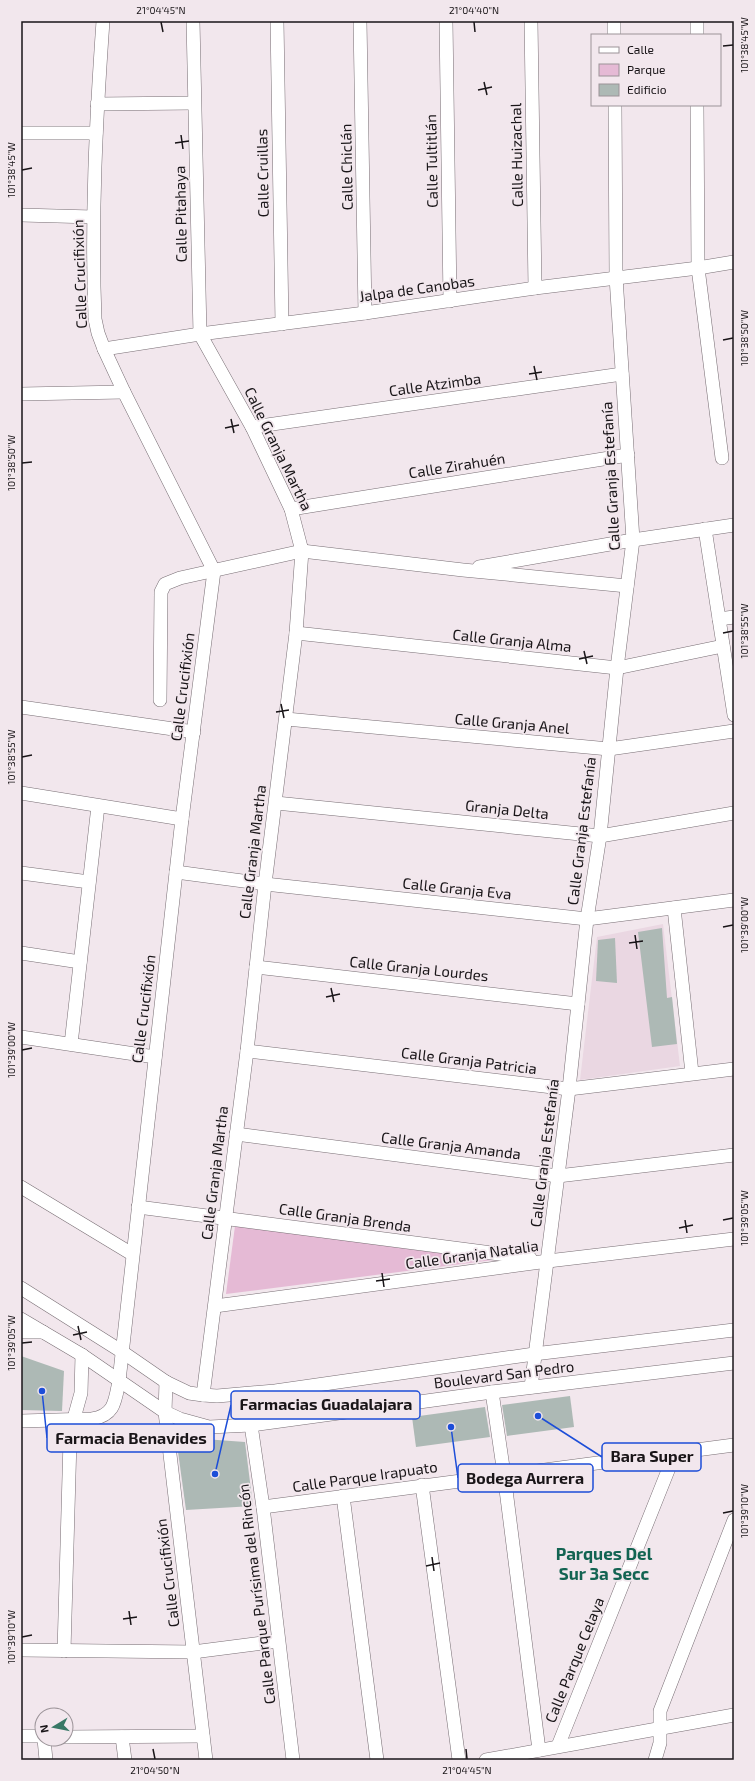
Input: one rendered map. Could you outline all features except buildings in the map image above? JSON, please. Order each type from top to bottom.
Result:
[{"type":"street","name":"Calle Crucifixión","points":[[21,1421],[73,1420],[102,1417],[114,1403],[119,1381],[132,1254],[182,819],[214,572],[124,392],[104,349],[95,319],[94,217],[96,133],[103,21]]},
{"type":"street","name":"Calle Pitahaya","points":[[193,21],[200,334]]},
{"type":"street","name":"Calle Cruillas","points":[[277,21],[282,324]]},
{"type":"street","name":"Calle Chiclán","points":[[360,21],[365,313]]},
{"type":"street","name":"Calle Tultitlán","points":[[446,21],[450,301]]},
{"type":"street","name":"Calle Huizachal","points":[[531,21],[535,288]]},
{"type":"street","points":[[614,21],[614,34]]},
{"type":"street","points":[[697,21],[697,34]]},
{"type":"street","points":[[98,104],[194,103]]},
{"type":"street","name":"Calle Granja Estefanía","points":[[531,1387],[534,1354],[548,1261],[587,920],[600,836],[616,668],[633,540],[616,277],[615,106]]},
{"type":"street","points":[[697,106],[698,268],[722,458]]},
{"type":"street","points":[[21,133],[96,133]]},
{"type":"street","points":[[21,215],[94,217]]},
{"type":"street","name":"Jalpa de Canobas","points":[[104,349],[200,334],[365,313],[535,288],[698,268],[734,262]]},
{"type":"street","name":"Calle Granja Martha","points":[[200,334],[252,427],[291,509],[302,552],[296,633],[286,719],[265,884],[247,1050],[203,1395]]},
{"type":"street","name":"Calle Atzimba","points":[[252,427],[622,374]]},
{"type":"street","points":[[21,394],[124,392]]},
{"type":"street","name":"Calle Zirahuén","points":[[291,509],[628,455]]},
{"type":"street","points":[[463,570],[734,524]]},
{"type":"street","points":[[706,529],[734,715]]},
{"type":"street","points":[[160,700],[161,592],[165,584],[172,580],[302,552],[627,586]]},
{"type":"street","points":[[719,619],[734,617]]},
{"type":"street","name":"Calle Granja Alma","points":[[296,633],[616,668],[723,646]]},
{"type":"street","points":[[21,706],[194,732]]},
{"type":"street","name":"Calle Granja Anel","points":[[286,719],[609,749],[734,731]]},
{"type":"street","points":[[21,793],[182,819]]},
{"type":"street","name":"Granja Delta","points":[[276,803],[600,836],[734,813]]},
{"type":"street","points":[[71,1044],[98,806]]},
{"type":"street","name":"Calle Granja Eva","points":[[176,872],[265,884],[587,920],[734,900]]},
{"type":"street","points":[[21,873],[89,882]]},
{"type":"street","points":[[674,908],[692,1073]]},
{"type":"street","points":[[21,953],[80,962]]},
{"type":"street","name":"Calle Granja Lourdes","points":[[256,967],[578,1004]]},
{"type":"street","points":[[21,1037],[155,1057]]},
{"type":"street","name":"Calle Granja Patricia","points":[[247,1050],[568,1089],[734,1069]]},
{"type":"street","name":"Calle Granja Amanda","points":[[236,1134],[558,1176],[734,1155]]},
{"type":"street","points":[[21,1187],[132,1254]]},
{"type":"street","name":"Calle Granja Brenda","points":[[138,1206],[548,1261]]},
{"type":"street","name":"Calle Granja Natalia","points":[[215,1306],[548,1261],[734,1239]]},
{"type":"street","name":"Boulevard San Pedro","points":[[21,1288],[122,1351],[166,1382],[189,1393],[217,1396],[276,1391],[534,1354],[734,1330]]},
{"type":"street","name":"Boulevard San Pedro","points":[[21,1319],[82,1356],[164,1412],[180,1419],[209,1427],[251,1425],[492,1392],[734,1363]]},
{"type":"street","points":[[21,1332],[43,1332]]},
{"type":"street","points":[[64,1651],[70,1440],[73,1420],[80,1393],[82,1356]]},
{"type":"street","name":"Calle Crucifixión","points":[[166,1382],[164,1412],[206,1760]]},
{"type":"street","points":[[492,1392],[504,1474],[539,1750]]},
{"type":"street","name":"Calle Parque Purísima del Rincón","points":[[251,1425],[263,1507],[293,1760]]},
{"type":"street","name":"Calle Parque Irapuato","points":[[263,1507],[504,1474],[734,1445]]},
{"type":"street","name":"Calle Parque Celaya","points":[[558,1746],[675,1452]]},
{"type":"street","points":[[422,1486],[459,1760]]},
{"type":"street","points":[[343,1496],[377,1760]]},
{"type":"street","points":[[655,1760],[660,1743],[660,1711],[734,1520]]},
{"type":"street","points":[[21,1650],[193,1652],[278,1641]]},
{"type":"street","points":[[486,1760],[660,1727],[734,1715]]},
{"type":"street","points":[[21,1736],[34,1736]]},
{"type":"street","points":[[74,1736],[203,1736]]},
{"type":"street","points":[[122,1737],[125,1760]]},
{"type":"street","points":[[45,1747],[46,1760]]},
{"type":"shaded area","points":[[663,924],[680,1066],[580,1080],[597,937]]},
{"type":"green space","points":[[235,1226],[493,1260],[226,1294]]},
{"type":"place","name":"Farmacia Benavides","points":[[42,1391]]},
{"type":"place","name":"Bara Super","points":[[538,1416]]},
{"type":"place","name":"Bodega Aurrera","points":[[451,1427]]},
{"type":"place","name":"Farmacias Guadalajara","points":[[215,1474]]},
{"type":"district","name":"Parques Del Sur 3a Secc","points":[[604,1564]]}]
